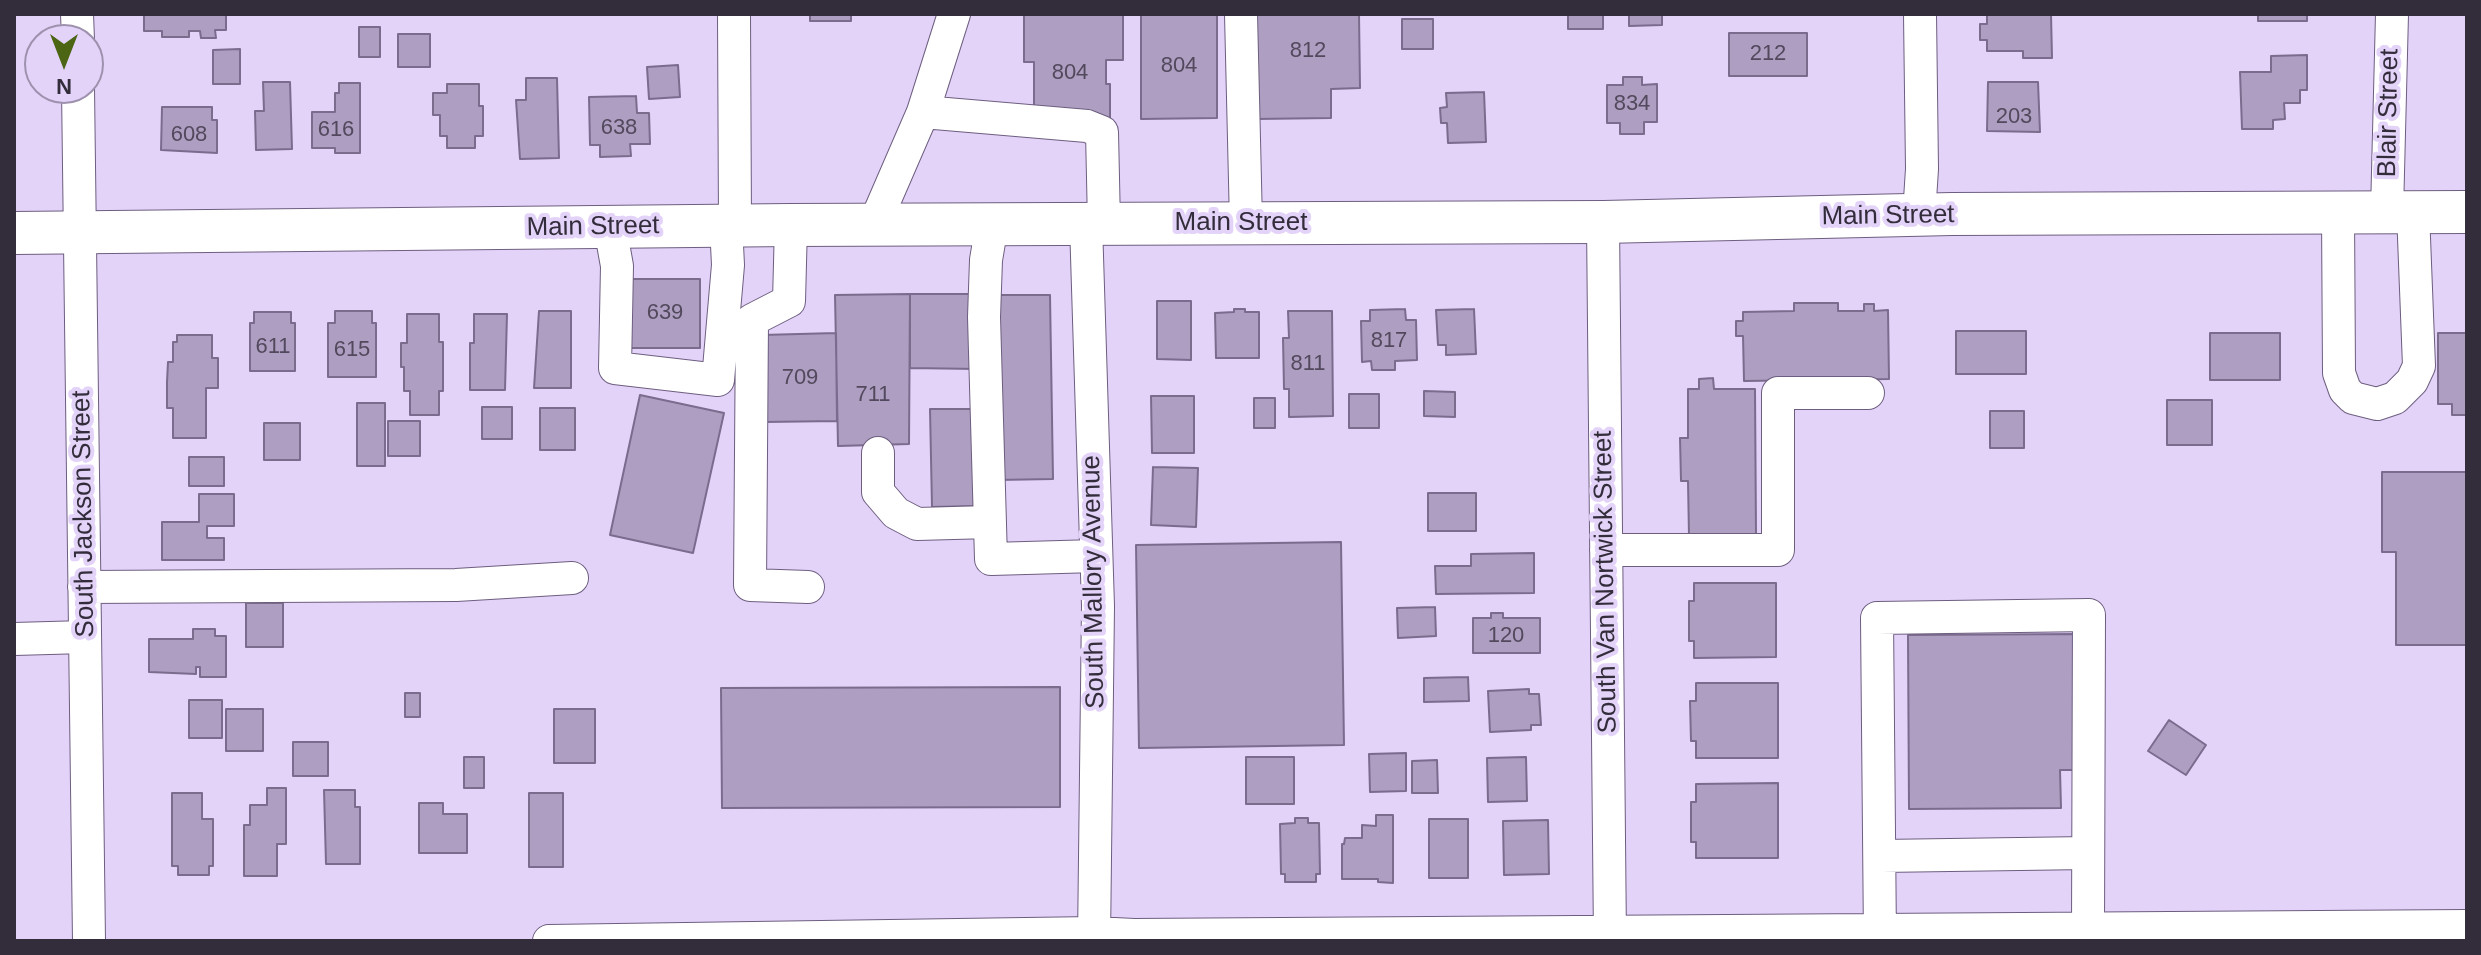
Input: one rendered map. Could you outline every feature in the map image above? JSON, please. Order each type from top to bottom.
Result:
[{"type":"main road","name":"Main Street","points":[[14,233],[731,225],[1603,222],[1919,215],[2467,212]]},
{"type":"street","points":[[610,227],[617,266],[615,368],[718,380],[731,225],[734,14]]},
{"type":"street","points":[[874,225],[923,112],[954,14]]},
{"type":"street","points":[[1241,14],[1246,223]]},
{"type":"street","points":[[1919,215],[1922,169],[1920,14]]},
{"type":"street","name":"Blair Street","points":[[2338,213],[2339,373],[2345,390],[2353,398],[2377,404],[2395,398],[2412,381],[2419,366],[2400,212],[2392,14]]},
{"type":"street","name":"South Jackson Street","points":[[78,104],[89,941]]},
{"type":"street","name":"South Mallory Avenue","points":[[923,112],[1087,126],[1102,132],[1095,224],[1094,937]]},
{"type":"street","name":"South Van Nortwick Street","points":[[1603,222],[1610,936]]},
{"type":"street","points":[[992,224],[986,260],[984,317],[991,559],[1096,556]]},
{"type":"street","points":[[791,225],[789,301],[752,320],[750,585],[808,587]]},
{"type":"street","points":[[1606,550],[1778,550],[1778,393],[1868,393]]},
{"type":"street","points":[[878,453],[878,492],[896,513],[917,524],[990,522]]},
{"type":"street","points":[[84,587],[456,585],[572,578]]},
{"type":"street","points":[[1880,935],[1877,618],[2089,615],[2088,853],[2108,932]]},
{"type":"street","points":[[14,639],[85,637]]},
{"type":"street","points":[[1881,856],[2088,853]]},
{"type":"street","points":[[549,941],[1134,935],[2044,935],[2467,926]]},
{"type":"building","points":[[144,14],[226,14],[226,30],[215,30],[216,38],[201,38],[200,31],[189,31],[189,37],[162,37],[162,31],[144,31]]},
{"type":"building","points":[[810,14],[851,14],[851,21],[810,21]]},
{"type":"building","points":[[1024,14],[1123,14],[1123,60],[1106,60],[1110,120],[1034,111],[1034,62],[1024,62]]},
{"type":"building","points":[[1141,14],[1217,14],[1217,118],[1141,119]]},
{"type":"building","points":[[1255,14],[1359,14],[1360,88],[1331,89],[1331,118],[1256,119]]},
{"type":"building","points":[[1568,14],[1603,14],[1603,29],[1568,29]]},
{"type":"building","points":[[1629,14],[1662,14],[1662,25],[1629,26]]},
{"type":"building","points":[[1987,14],[2051,14],[2052,58],[2023,58],[2023,51],[1987,51],[1987,40],[1980,40],[1980,24],[1987,24]]},
{"type":"building","points":[[2258,14],[2307,14],[2307,21],[2258,21]]},
{"type":"building","points":[[1402,19],[1433,19],[1433,49],[1402,49]]},
{"type":"building","points":[[359,27],[380,27],[380,57],[359,57]]},
{"type":"building","points":[[1729,33],[1807,33],[1807,76],[1729,76]]},
{"type":"building","points":[[398,34],[430,34],[430,67],[398,67]]},
{"type":"building","points":[[240,49],[240,84],[213,84],[213,50]]},
{"type":"building","points":[[2307,55],[2307,90],[2300,90],[2300,103],[2284,103],[2285,119],[2273,120],[2273,129],[2242,129],[2240,72],[2271,72],[2271,56]]},
{"type":"building","points":[[678,65],[680,97],[649,99],[647,67]]},
{"type":"building","points":[[1623,77],[1642,77],[1642,85],[1657,84],[1657,122],[1644,122],[1644,134],[1620,134],[1620,123],[1607,123],[1607,85],[1623,85]]},
{"type":"building","points":[[526,78],[557,78],[559,158],[520,159],[516,100],[526,100]]},
{"type":"building","points":[[263,82],[290,82],[292,149],[256,150],[255,111],[264,111]]},
{"type":"building","points":[[1988,82],[2038,82],[2040,132],[1987,131]]},
{"type":"building","points":[[339,83],[360,83],[360,153],[335,153],[335,148],[312,148],[312,112],[335,112],[335,93],[339,93]]},
{"type":"building","points":[[447,84],[479,84],[483,136],[475,136],[475,148],[447,148],[447,136],[440,136],[440,115],[433,115],[433,93],[447,93]]},
{"type":"building","points":[[1484,92],[1486,142],[1448,143],[1447,123],[1441,123],[1440,108],[1447,107],[1446,93]]},
{"type":"building","points":[[636,96],[637,113],[649,113],[650,144],[630,144],[631,156],[600,157],[600,145],[590,145],[589,97]]},
{"type":"building","points":[[162,107],[212,107],[212,120],[217,120],[217,153],[161,150]]},
{"type":"building","points":[[630,279],[700,279],[700,348],[630,348]]},
{"type":"building","points":[[910,294],[909,444],[838,446],[835,295]]},
{"type":"building","points":[[910,294],[977,294],[977,369],[910,368]]},
{"type":"building","points":[[994,295],[1050,295],[1053,479],[997,480]]},
{"type":"building","points":[[1157,301],[1191,301],[1191,360],[1157,359]]},
{"type":"building","points":[[1794,303],[1838,303],[1838,311],[1864,311],[1864,304],[1874,304],[1874,311],[1888,310],[1889,379],[1744,381],[1743,336],[1736,336],[1736,321],[1743,321],[1743,312],[1794,311]]},
{"type":"building","points":[[1234,309],[1259,312],[1259,358],[1216,358],[1215,313],[1234,312]]},
{"type":"building","points":[[1405,309],[1406,320],[1416,320],[1417,360],[1395,361],[1395,370],[1372,370],[1371,361],[1362,362],[1361,321],[1370,321],[1370,310]]},
{"type":"building","points":[[1474,309],[1476,354],[1446,355],[1446,345],[1438,345],[1436,310]]},
{"type":"building","points":[[335,311],[372,311],[372,323],[376,323],[376,377],[328,377],[328,323],[335,323]]},
{"type":"building","points":[[539,311],[571,311],[571,388],[534,388]]},
{"type":"building","points":[[1288,311],[1332,311],[1333,416],[1289,417],[1289,389],[1284,389],[1283,338],[1289,338]]},
{"type":"building","points":[[254,312],[291,312],[291,323],[295,323],[295,371],[250,371],[250,323],[254,323]]},
{"type":"building","points":[[407,314],[439,314],[439,342],[443,342],[443,391],[439,391],[439,415],[410,415],[410,391],[404,391],[404,367],[401,367],[401,343],[407,343]]},
{"type":"building","points":[[474,314],[507,314],[505,390],[470,390],[470,343],[474,343]]},
{"type":"building","points":[[1956,331],[2026,331],[2026,374],[1956,374]]},
{"type":"building","points":[[836,333],[837,421],[764,422],[762,335]]},
{"type":"building","points":[[2210,333],[2280,333],[2280,380],[2210,380]]},
{"type":"building","points":[[2438,333],[2467,333],[2467,415],[2452,415],[2452,404],[2438,404]]},
{"type":"building","points":[[177,335],[212,335],[212,358],[218,358],[218,388],[206,388],[206,438],[173,438],[173,408],[167,408],[167,382],[168,362],[173,362],[173,342],[177,342]]},
{"type":"building","points":[[1713,378],[1714,389],[1755,389],[1756,535],[1689,536],[1688,481],[1681,481],[1680,438],[1688,438],[1688,389],[1699,389],[1699,379]]},
{"type":"building","points":[[1424,391],[1455,392],[1455,417],[1424,416]]},
{"type":"building","points":[[1349,394],[1379,394],[1379,428],[1349,428]]},
{"type":"building","points":[[640,395],[724,413],[693,553],[610,535]]},
{"type":"building","points":[[1151,396],[1194,396],[1194,453],[1152,453]]},
{"type":"building","points":[[1254,398],[1275,398],[1275,428],[1254,428]]},
{"type":"building","points":[[2167,400],[2212,400],[2212,445],[2167,445]]},
{"type":"building","points":[[357,403],[385,403],[385,466],[357,466]]},
{"type":"building","points":[[482,407],[512,407],[512,439],[482,439]]},
{"type":"building","points":[[540,408],[575,408],[575,450],[540,450]]},
{"type":"building","points":[[930,409],[978,409],[979,506],[932,507]]},
{"type":"building","points":[[1990,411],[2024,411],[2024,448],[1990,448]]},
{"type":"building","points":[[388,421],[420,421],[420,456],[388,456]]},
{"type":"building","points":[[264,423],[300,423],[300,460],[264,460]]},
{"type":"building","points":[[189,457],[224,457],[224,486],[189,486]]},
{"type":"building","points":[[1153,467],[1198,468],[1196,527],[1151,525]]},
{"type":"building","points":[[2382,472],[2467,472],[2467,645],[2396,645],[2396,552],[2382,552]]},
{"type":"building","points":[[1428,493],[1476,493],[1476,531],[1428,531]]},
{"type":"building","points":[[199,494],[234,494],[234,526],[207,526],[207,538],[224,538],[224,560],[162,560],[162,522],[199,522]]},
{"type":"building","points":[[1341,542],[1344,745],[1139,748],[1136,545]]},
{"type":"building","points":[[1534,553],[1534,593],[1436,594],[1435,566],[1471,566],[1471,554]]},
{"type":"building","points":[[1694,583],[1776,583],[1776,657],[1694,658],[1694,641],[1689,641],[1689,601],[1694,601]]},
{"type":"building","points":[[246,603],[283,603],[283,647],[246,647]]},
{"type":"building","points":[[1435,607],[1436,636],[1398,638],[1397,608]]},
{"type":"building","points":[[1491,613],[1503,613],[1503,618],[1540,618],[1540,653],[1473,653],[1473,618],[1491,618]]},
{"type":"building","points":[[193,629],[215,629],[215,636],[226,636],[226,677],[200,677],[200,667],[196,667],[196,674],[149,672],[149,639],[193,639]]},
{"type":"building","points":[[2079,634],[2079,770],[2060,770],[2061,808],[1909,809],[1908,635]]},
{"type":"building","points":[[1468,677],[1469,701],[1424,702],[1424,678]]},
{"type":"building","points":[[1696,683],[1778,683],[1778,758],[1696,758],[1696,741],[1691,741],[1690,701],[1696,701]]},
{"type":"building","points":[[1060,687],[1060,807],[722,808],[721,688]]},
{"type":"building","points":[[1529,689],[1529,694],[1539,694],[1541,725],[1531,725],[1531,730],[1490,732],[1488,691]]},
{"type":"building","points":[[405,693],[420,693],[420,717],[405,717]]},
{"type":"building","points":[[189,700],[222,700],[222,738],[189,738]]},
{"type":"building","points":[[226,709],[263,709],[263,751],[226,751]]},
{"type":"building","points":[[554,709],[595,709],[595,763],[554,763]]},
{"type":"building","points":[[2169,720],[2206,745],[2186,775],[2148,751]]},
{"type":"building","points":[[293,742],[328,742],[328,776],[293,776]]},
{"type":"building","points":[[1406,753],[1406,791],[1370,792],[1369,754]]},
{"type":"building","points":[[464,757],[484,757],[484,788],[464,788]]},
{"type":"building","points":[[1246,757],[1294,757],[1294,804],[1246,804]]},
{"type":"building","points":[[1526,757],[1527,801],[1488,802],[1487,758]]},
{"type":"building","points":[[1437,760],[1438,793],[1412,793],[1412,761]]},
{"type":"building","points":[[1778,783],[1778,858],[1696,858],[1696,842],[1691,842],[1691,802],[1696,802],[1696,784]]},
{"type":"building","points":[[267,788],[286,788],[286,844],[277,844],[277,876],[244,876],[244,825],[250,825],[250,805],[267,805]]},
{"type":"building","points":[[324,790],[355,790],[355,807],[360,807],[360,864],[326,864]]},
{"type":"building","points":[[172,793],[202,793],[202,819],[213,819],[213,866],[209,866],[209,875],[178,875],[178,866],[172,866]]},
{"type":"building","points":[[529,793],[563,793],[563,867],[529,867]]},
{"type":"building","points":[[419,803],[443,803],[443,814],[467,814],[467,853],[419,853]]},
{"type":"building","points":[[1376,815],[1393,815],[1393,883],[1378,882],[1378,879],[1342,879],[1342,844],[1345,838],[1362,838],[1362,825],[1376,826]]},
{"type":"building","points":[[1295,818],[1308,818],[1308,823],[1319,823],[1320,874],[1316,874],[1316,882],[1285,882],[1285,874],[1281,874],[1280,824],[1295,823]]},
{"type":"building","points":[[1429,819],[1468,819],[1468,878],[1429,878]]},
{"type":"building","points":[[1548,820],[1549,874],[1504,875],[1503,821]]}]
